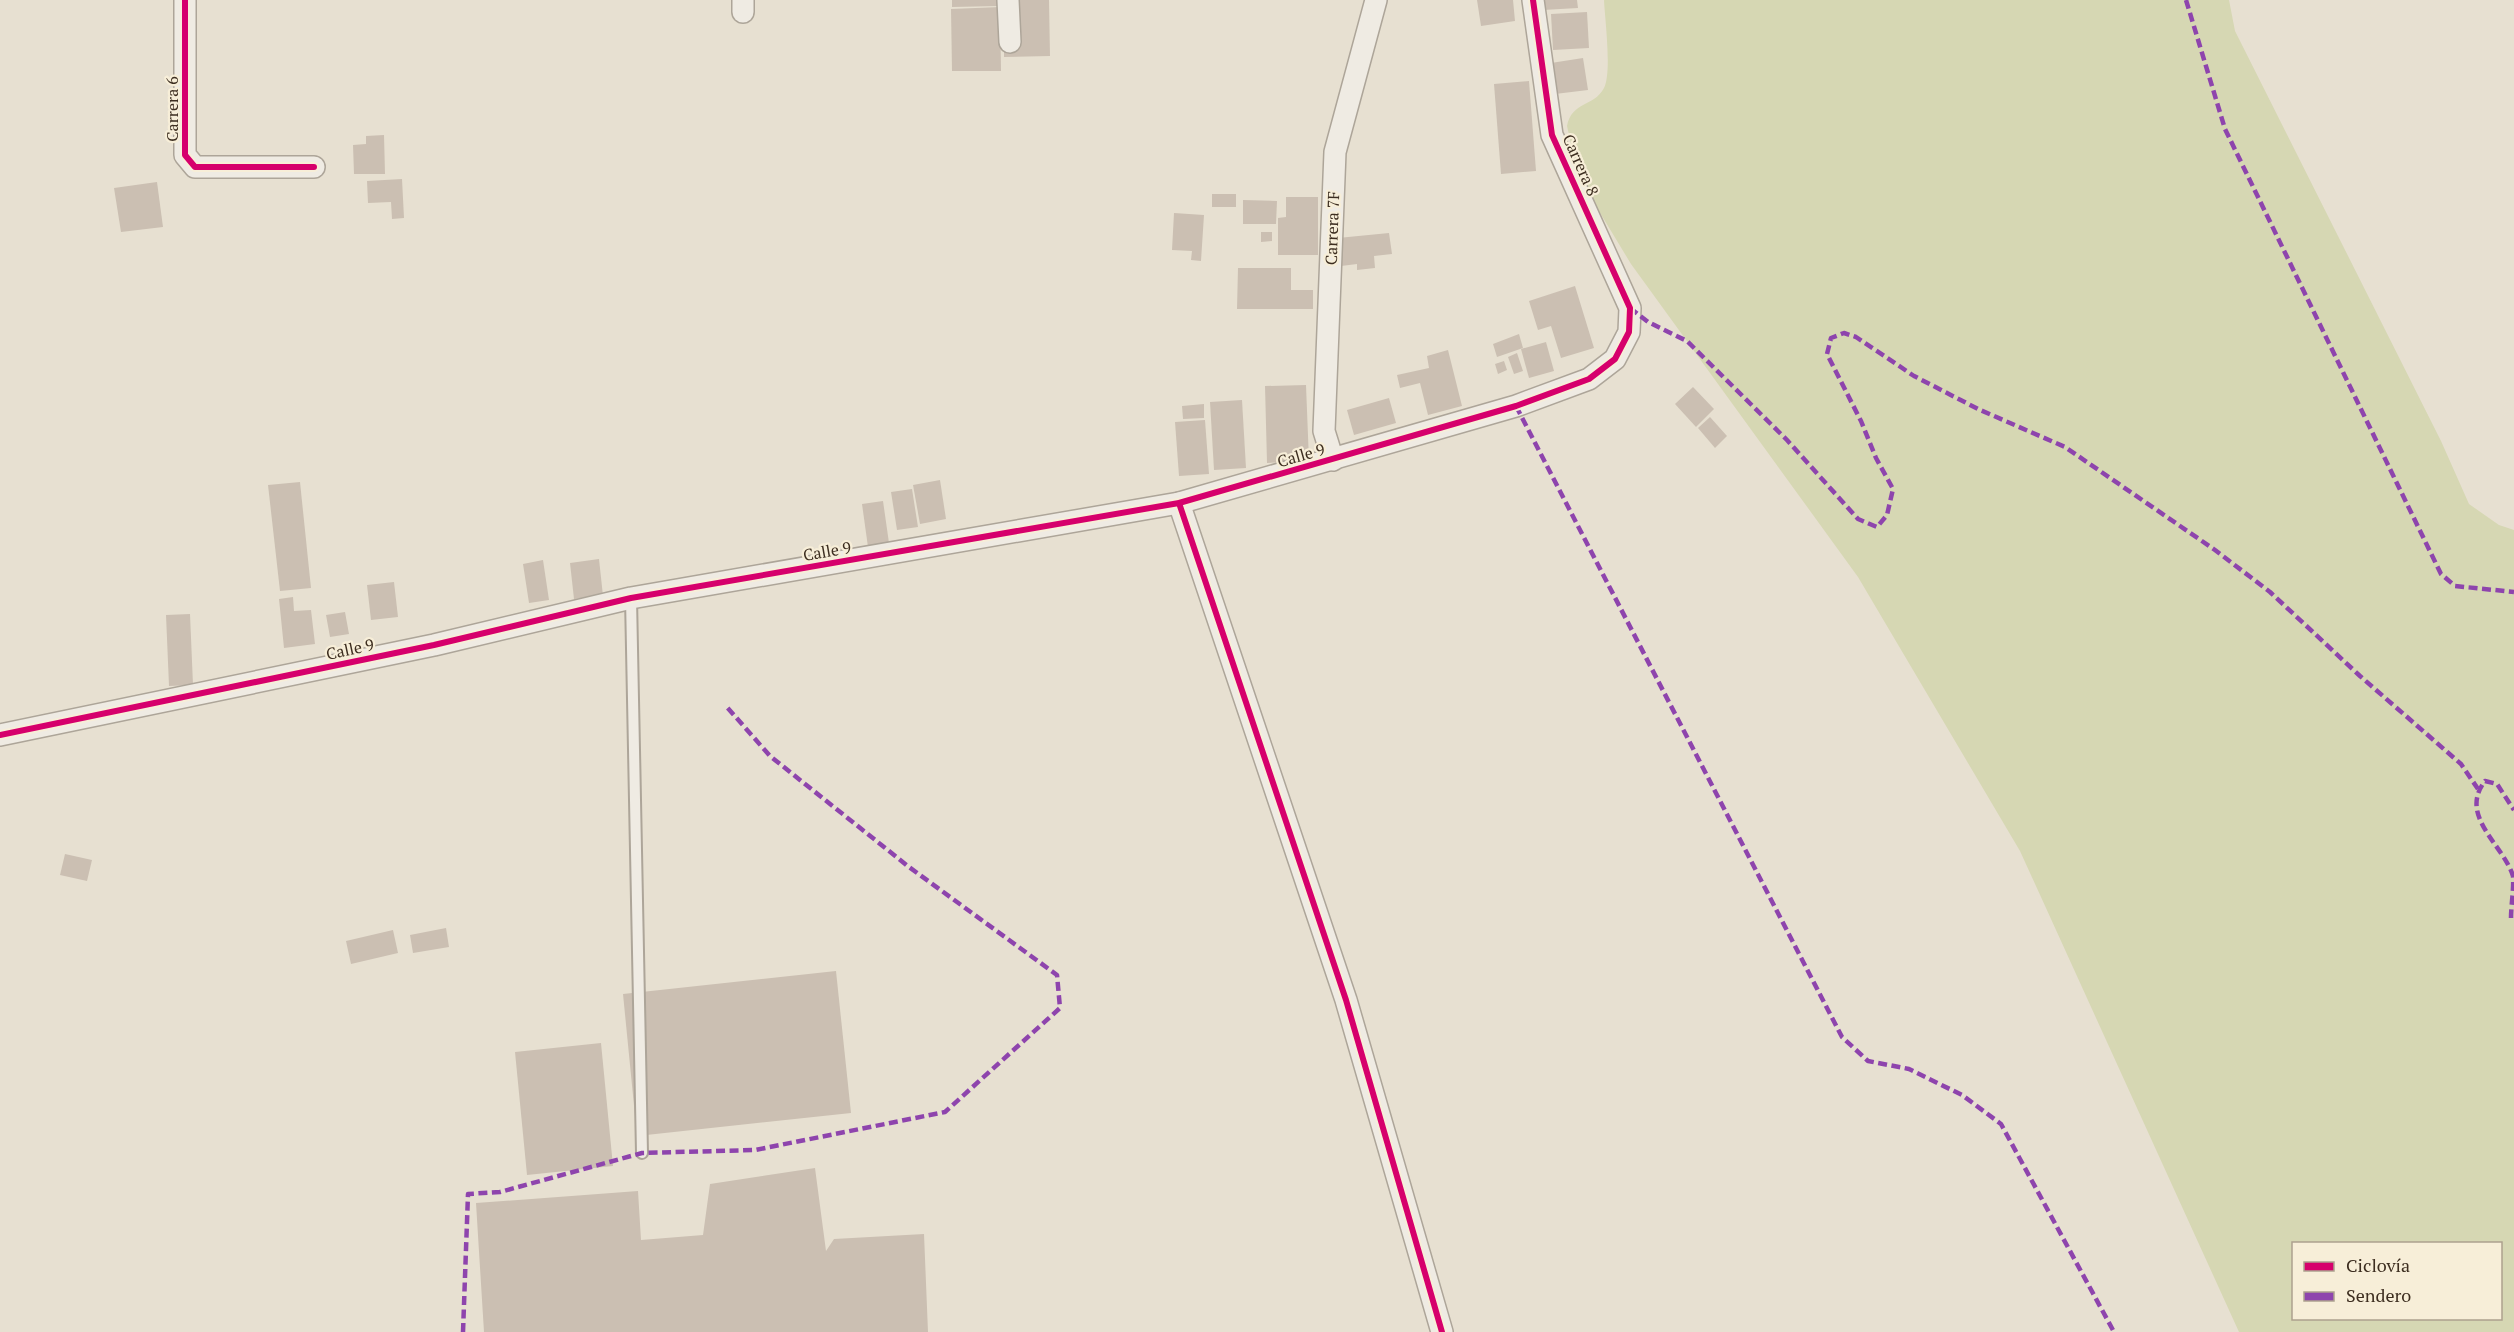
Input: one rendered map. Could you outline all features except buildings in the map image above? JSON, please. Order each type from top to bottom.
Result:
[{"type":"street","name":"Carrera 6","points":[[185,0],[185,155],[195,167],[314,167]]},
{"type":"street","points":[[1008,0],[1010,42]]},
{"type":"street","name":"Carrera 7F","points":[[1333,460],[1324,431],[1335,152],[1376,0]]},
{"type":"street","name":"Carrera 8","points":[[1533,0],[1552,135],[1630,308],[1629,333]]},
{"type":"street","name":"Calle 9","points":[[0,735],[434,645],[631,598],[1179,503],[1516,406],[1589,379],[1615,359],[1629,333]]},
{"type":"street","points":[[1179,503],[1346,1000],[1442,1332]]},
{"type":"lane","points":[[631,598],[642,1153]]},
{"type":"green space","points":[[1604,0],[2229,0],[2235,31],[2441,441],[2469,504],[2499,525],[2514,530],[2514,1332],[2239,1332],[2020,851],[1858,577],[1631,264],[1579,178],[1567,126],[1573,112],[1595,98],[1604,88],[1608,58]]},
{"type":"marked path","points":[[2186,0],[2225,129],[2441,574],[2455,586],[2514,592]]},
{"type":"marked path","points":[[1630,308],[1648,322],[1687,341],[1787,440],[1858,519],[1877,527],[1887,515],[1893,489],[1827,354],[1831,338],[1844,333],[1856,337],[1914,376],[1978,409],[2065,447],[2215,550],[2270,592],[2360,676],[2461,764],[2478,789]]},
{"type":"marked path","points":[[1516,406],[1842,1037],[1868,1061],[1909,1069],[1962,1095],[2001,1124],[2114,1332]]},
{"type":"marked path","points":[[463,1332],[468,1194],[500,1192],[642,1153],[755,1150],[945,1112],[1060,1008],[1057,975],[909,867],[770,756],[726,706]]},
{"type":"marked path","points":[[2511,918],[2513,876],[2479,818],[2478,794],[2485,781],[2497,784],[2514,810]]},
{"type":"cycle path","points":[[185,0],[185,155],[195,167],[314,167]]},
{"type":"cycle path","points":[[0,735],[434,645],[631,598],[1179,503],[1516,406],[1589,379],[1615,359],[1629,332],[1630,308],[1552,135],[1533,0]]},
{"type":"cycle path","points":[[1179,503],[1346,1000],[1442,1332]]}]
